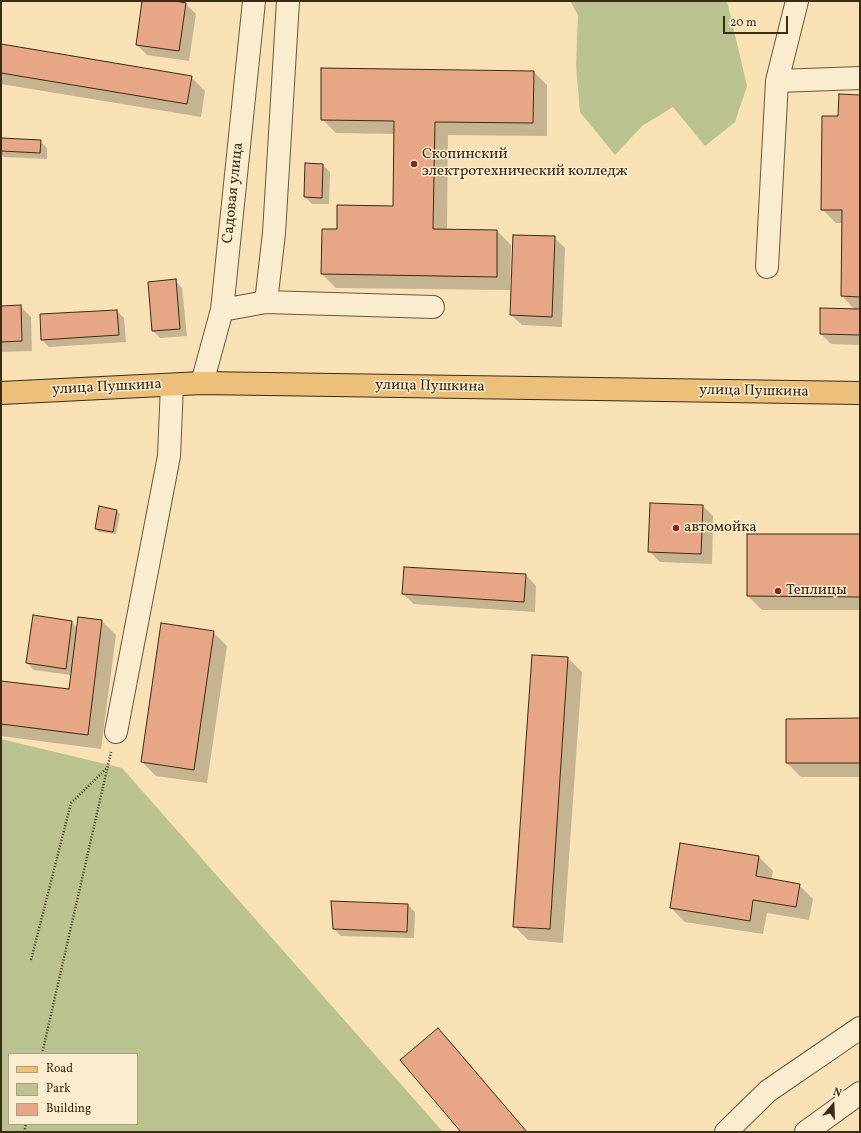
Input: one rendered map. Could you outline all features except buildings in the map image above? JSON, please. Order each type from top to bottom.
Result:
[{"type":"main road","name":"улица Пушкина","points":[[1,393],[202,383],[860,393]]},
{"type":"street","name":"Садовая улица","points":[[202,383],[222,310],[254,1]]},
{"type":"street","points":[[266,302],[274,233],[288,1]]},
{"type":"street","points":[[767,267],[777,81],[797,1]]},
{"type":"street","points":[[777,81],[860,78]]},
{"type":"street","points":[[222,310],[266,302],[433,307]]},
{"type":"street","points":[[116,732],[169,456],[172,385]]},
{"type":"street","points":[[726,1132],[768,1091],[860,1028]]},
{"type":"street","points":[[806,1132],[860,1093]]},
{"type":"path","points":[[42,1053],[116,732]]},
{"type":"path","points":[[31,960],[71,803],[108,768]]},
{"type":"green space","points":[[570,1],[727,1],[747,86],[735,122],[705,146],[673,107],[642,126],[615,155],[580,112],[576,66],[578,15]]},
{"type":"green space","points":[[1,739],[122,768],[443,1132],[1,1132]]},
{"type":"place","name":"Скопинский электротехнический колледж","points":[[414,164]]},
{"type":"place","name":"автомойка","points":[[676,528]]},
{"type":"place","name":"Теплицы","points":[[778,591]]}]
